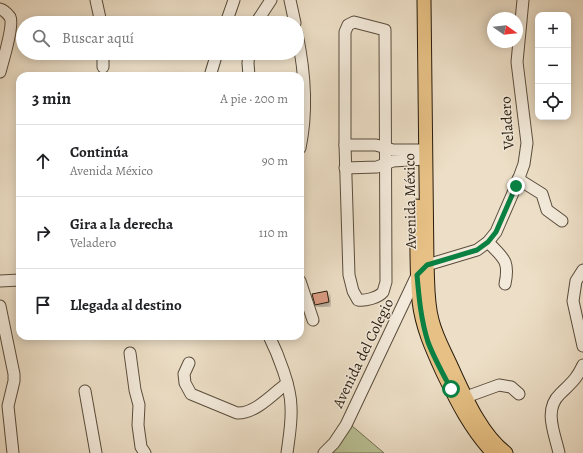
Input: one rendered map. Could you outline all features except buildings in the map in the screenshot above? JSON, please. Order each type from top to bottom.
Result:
[{"type":"main road","name":"Avenida México","points":[[416,0],[421,155],[428,299],[438,338],[466,397],[486,432],[506,453]]},
{"type":"main road","name":"Avenida México","points":[[424,0],[417,275],[419,301],[423,323],[429,342],[456,401],[480,439],[493,453]]},
{"type":"street","points":[[96,0],[99,16]]},
{"type":"street","points":[[228,16],[234,0]]},
{"type":"street","points":[[261,16],[271,0]]},
{"type":"street","points":[[290,0],[293,16]]},
{"type":"street","name":"Veladero","points":[[427,265],[477,250],[488,242],[496,232],[524,164],[527,143],[516,62],[523,0]]},
{"type":"street","points":[[0,9],[5,11],[10,17],[11,26],[4,39],[0,72]]},
{"type":"street","points":[[354,22],[385,30],[386,282],[383,291],[379,295],[364,301],[358,300],[352,291],[349,275],[345,145],[345,32],[348,25],[354,22]]},
{"type":"street","points":[[103,60],[103,67]]},
{"type":"street","points":[[211,72],[215,60]]},
{"type":"street","points":[[248,60],[249,72]]},
{"type":"street","points":[[301,60],[303,72]]},
{"type":"street","points":[[304,80],[304,119]]},
{"type":"street","points":[[345,145],[376,145],[421,155]]},
{"type":"street","points":[[345,168],[377,167],[393,161],[421,155]]},
{"type":"street","points":[[518,179],[542,194],[547,210],[562,221]]},
{"type":"street","points":[[488,242],[502,257],[507,265],[504,284]]},
{"type":"street","name":"Avenida del Colegio","points":[[324,453],[334,443],[346,425],[417,275],[427,265]]},
{"type":"street","points":[[583,270],[576,281],[573,301],[583,346]]},
{"type":"street","points":[[0,281],[16,280]]},
{"type":"street","points":[[304,293],[313,320]]},
{"type":"street","points":[[0,306],[14,374],[14,381],[8,406],[13,453]]},
{"type":"street","points":[[271,340],[287,383],[291,405],[287,453]]},
{"type":"street","points":[[130,353],[135,390],[139,405],[138,425],[143,450]]},
{"type":"street","points":[[189,363],[184,374],[184,379],[191,394],[237,413],[244,413],[253,410],[287,383]]},
{"type":"street","points":[[559,453],[551,427],[552,408],[558,395],[572,384],[583,365]]},
{"type":"street","points":[[466,397],[499,385],[511,387],[519,394]]},
{"type":"street","points":[[85,391],[96,453]]},
{"type":"green space","points":[[351,425],[384,453],[328,453]]},
{"type":"route","points":[[451,389],[429,342],[423,323],[419,301],[417,275],[427,265],[477,250],[488,242],[496,232],[516,186]]}]
